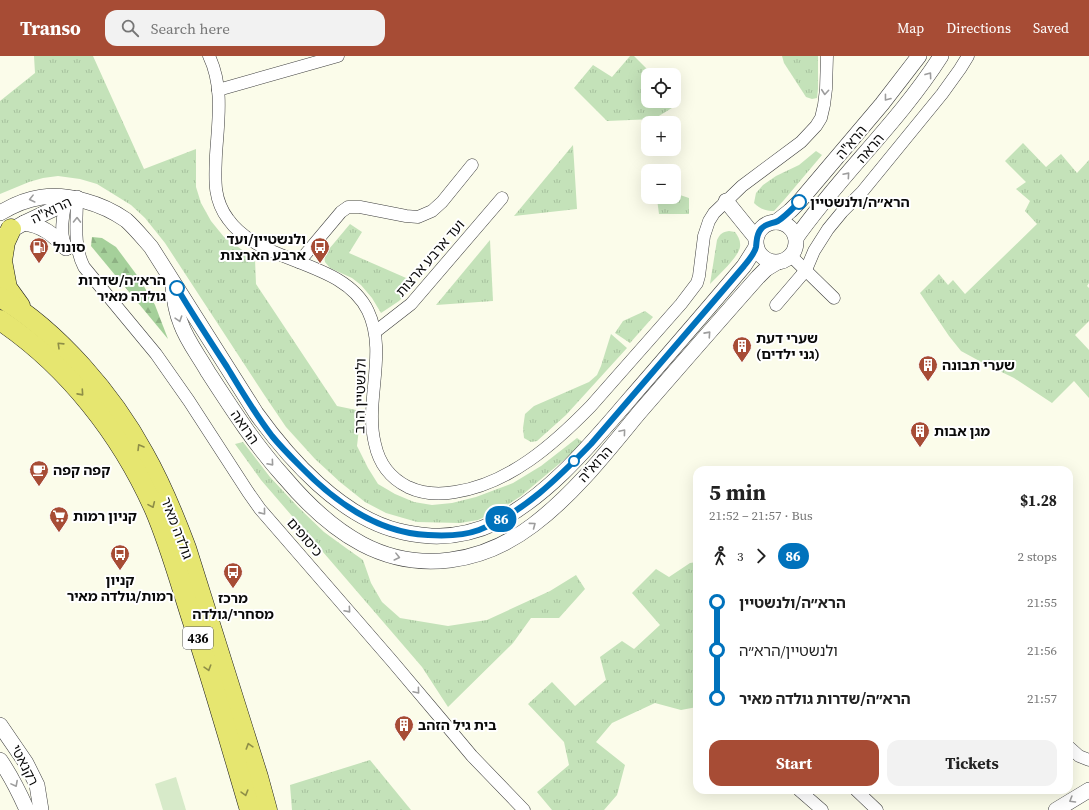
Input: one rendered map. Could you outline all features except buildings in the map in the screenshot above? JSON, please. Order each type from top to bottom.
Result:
[{"type":"main road","points":[[12,230],[5,242],[3,250],[2,261],[6,288],[29,316]]},
{"type":"main road","name":"גולדה מאיר","points":[[0,297],[29,316],[82,368],[100,388],[131,432],[144,454],[174,516],[193,569],[254,762],[267,810]]},
{"type":"main road","name":"436","points":[[0,320],[14,329],[34,346]]},
{"type":"main road","points":[[0,339],[34,346]]},
{"type":"main road","name":"גולדה מאיר","points":[[34,346],[68,379],[95,410],[116,438],[136,470],[155,511],[174,561],[250,810]]},
{"type":"street","name":"ולנשטיין הרב","points":[[209,56],[216,76],[218,90],[215,182],[220,206],[229,221],[249,239],[270,250],[328,274],[349,288],[364,304],[372,321],[375,332],[376,361],[372,419],[378,455],[386,469],[397,481],[416,491],[435,494],[461,491],[487,484],[513,470],[543,450],[579,418],[681,304],[697,283],[704,236],[709,221],[714,213],[751,179],[801,142],[816,126],[824,105],[828,56]]},
{"type":"street","points":[[218,90],[338,56]]},
{"type":"street","name":"הרא''ה","points":[[772,223],[790,211],[804,196],[882,104],[919,56]]},
{"type":"street","name":"הראה","points":[[796,238],[814,213],[901,111],[942,56]]},
{"type":"street","points":[[776,305],[806,270],[814,251],[828,229],[862,192],[942,94],[968,56]]},
{"type":"street","points":[[299,262],[341,212],[348,207],[360,207],[418,217],[432,211],[442,202],[472,164]]},
{"type":"street","name":"הרוא''ה","points":[[0,213],[19,203],[36,198],[50,196],[70,199]]},
{"type":"street","name":"ועד ארבע ארצות","points":[[375,332],[411,304],[502,198]]},
{"type":"street","points":[[66,248],[62,231],[70,199]]},
{"type":"street","name":"הרוא''ה","points":[[12,230],[70,199]]},
{"type":"street","name":"כיסופים","points":[[70,199],[79,256],[84,267]]},
{"type":"street","name":"הרואה","points":[[70,199],[102,206],[127,221],[144,239],[192,312]]},
{"type":"street","points":[[726,201],[750,216],[772,223],[782,223],[787,225],[794,233],[796,238],[797,245],[795,251],[787,260],[776,263],[770,262],[761,257],[756,243],[726,201]]},
{"type":"street","points":[[756,243],[758,233],[762,228],[772,223]]},
{"type":"street","points":[[12,230],[35,225],[46,230],[58,239],[66,248]]},
{"type":"street","name":"הרוא\"ה","points":[[192,312],[256,413],[273,436],[290,456],[327,492],[363,516],[397,531],[416,535],[455,535],[478,530],[497,522],[552,483],[591,444],[744,266],[756,243]]},
{"type":"street","name":"כיסופים","points":[[66,248],[73,258],[84,267],[156,354],[189,401],[232,469],[272,522],[445,724],[524,810]]},
{"type":"street","points":[[791,256],[834,298]]},
{"type":"street","name":"הרוא\"ה","points":[[361,544],[386,554],[402,558],[440,561],[471,557],[488,551],[518,535],[552,509],[586,475],[758,277],[766,269],[776,263]]},
{"type":"street","name":"הרואה","points":[[172,280],[177,313],[185,333],[248,434],[284,478],[310,506],[339,530],[361,544]]},
{"type":"street","name":"רקנאטי","points":[[0,724],[26,763],[37,785],[41,810]]},
{"type":"street","points":[[1073,751],[1079,756],[1089,760]]},
{"type":"street","name":"רקנאטי","points":[[0,760],[12,779],[27,810]]},
{"type":"street","points":[[1056,810],[1089,790]]},
{"type":"street","points":[[804,794],[822,810]]},
{"type":"street","points":[[860,794],[877,810]]},
{"type":"green space","points":[[34,56],[93,56],[144,169],[196,149],[196,187],[201,203],[211,221],[224,237],[255,259],[256,284],[337,406],[361,411],[357,446],[378,484],[395,494],[414,502],[432,505],[452,503],[476,497],[513,483],[541,466],[577,438],[584,443],[521,496],[498,511],[478,520],[460,523],[417,522],[386,513],[365,502],[315,459],[286,427],[165,243],[145,218],[131,205],[97,184],[80,179],[58,176],[29,182],[0,194],[0,101],[35,73]]},
{"type":"green space","points":[[630,56],[634,56],[646,68],[641,68],[641,108],[672,108],[659,116],[641,116],[641,120],[607,121],[574,88],[593,65],[612,77]]},
{"type":"green space","points":[[782,56],[818,56],[817,98],[812,99],[806,97],[784,63]]},
{"type":"green space","points":[[1023,143],[1046,167],[1061,154],[1077,173],[1089,160],[1089,283],[1087,286],[1089,288],[1089,321],[1075,335],[1089,350],[1089,398],[1074,381],[1052,403],[1014,378],[961,351],[920,293],[939,274],[948,285],[953,280],[965,294],[1037,224],[1025,211],[1030,201],[1016,189],[1026,182],[1005,161]]},
{"type":"green space","points":[[573,145],[577,209],[514,216]]},
{"type":"green space","points":[[816,151],[822,155],[774,211],[763,209],[754,203],[756,193],[763,185],[776,176],[799,165]]},
{"type":"green space","points":[[681,195],[689,198],[689,214],[659,214],[658,204],[681,204]]},
{"type":"green space","points":[[350,224],[362,232],[349,253],[413,281],[407,293],[399,301],[381,313],[372,298],[361,285],[352,278],[330,268],[325,262],[324,255]]},
{"type":"green space","points":[[729,231],[735,232],[740,241],[739,251],[728,266],[710,284],[717,240],[719,236]]},
{"type":"green space","points":[[92,237],[102,238],[116,247],[139,278],[155,305],[168,339],[91,246]]},
{"type":"green space","points":[[490,240],[493,301],[436,305]]},
{"type":"green space","points":[[645,311],[653,317],[630,343],[615,333],[623,321]]},
{"type":"green space","points":[[611,334],[627,348],[566,415],[537,441],[531,442],[524,438],[523,428],[525,414],[534,406],[589,382],[597,375]]},
{"type":"green space","points":[[243,442],[270,477],[298,507],[324,532],[363,560],[371,583],[382,602],[400,618],[448,626],[487,620],[550,591],[576,575],[585,589],[559,618],[531,618],[513,643],[448,707],[422,667],[261,480],[235,444]]},
{"type":"green space","points":[[693,563],[693,708],[681,710],[655,703],[612,723],[596,742],[625,765],[617,795],[604,810],[552,810],[537,792],[569,765],[564,742],[528,704],[552,682],[575,706],[606,680],[600,657],[622,641],[634,649],[660,625],[632,593],[656,569],[669,577]]},
{"type":"green space","points":[[370,760],[411,810],[292,810],[290,785]]},
{"type":"green space","points":[[176,777],[186,810],[163,810],[155,784]]},
{"type":"bus line","name":"86","points":[[177,288],[256,413],[273,436],[310,477],[345,505],[378,524],[397,531],[416,535],[455,535],[478,530],[497,522],[534,498],[552,483],[591,444],[744,266],[752,256],[756,247],[756,238],[762,228],[771,222],[776,222],[799,202]]},
{"type":"place","name":"הרא״ה/ולנשטיין","points":[[799,202]]},
{"type":"place","name":"סונול","points":[[39,264]]},
{"type":"place","name":"ולנשטיין/ועד ארבע הארצות","points":[[320,264]]},
{"type":"place","name":"הרא״ה/שדרות גולדה מאיר","points":[[177,288]]},
{"type":"place","name":"שערי דעת (גני ילדים)","points":[[742,363]]},
{"type":"place","name":"שערי תבונה","points":[[928,382]]},
{"type":"place","name":"מגן אבות","points":[[920,448]]},
{"type":"place","name":"קפה קפה","points":[[39,487]]},
{"type":"place","name":"קניון רמות","points":[[59,533]]},
{"type":"place","name":"קניון רמות/גולדה מאיר","points":[[120,571]]},
{"type":"place","name":"מרכז מסחרי/גולדה","points":[[233,589]]},
{"type":"place","name":"בית גיל הזהב","points":[[404,742]]}]
